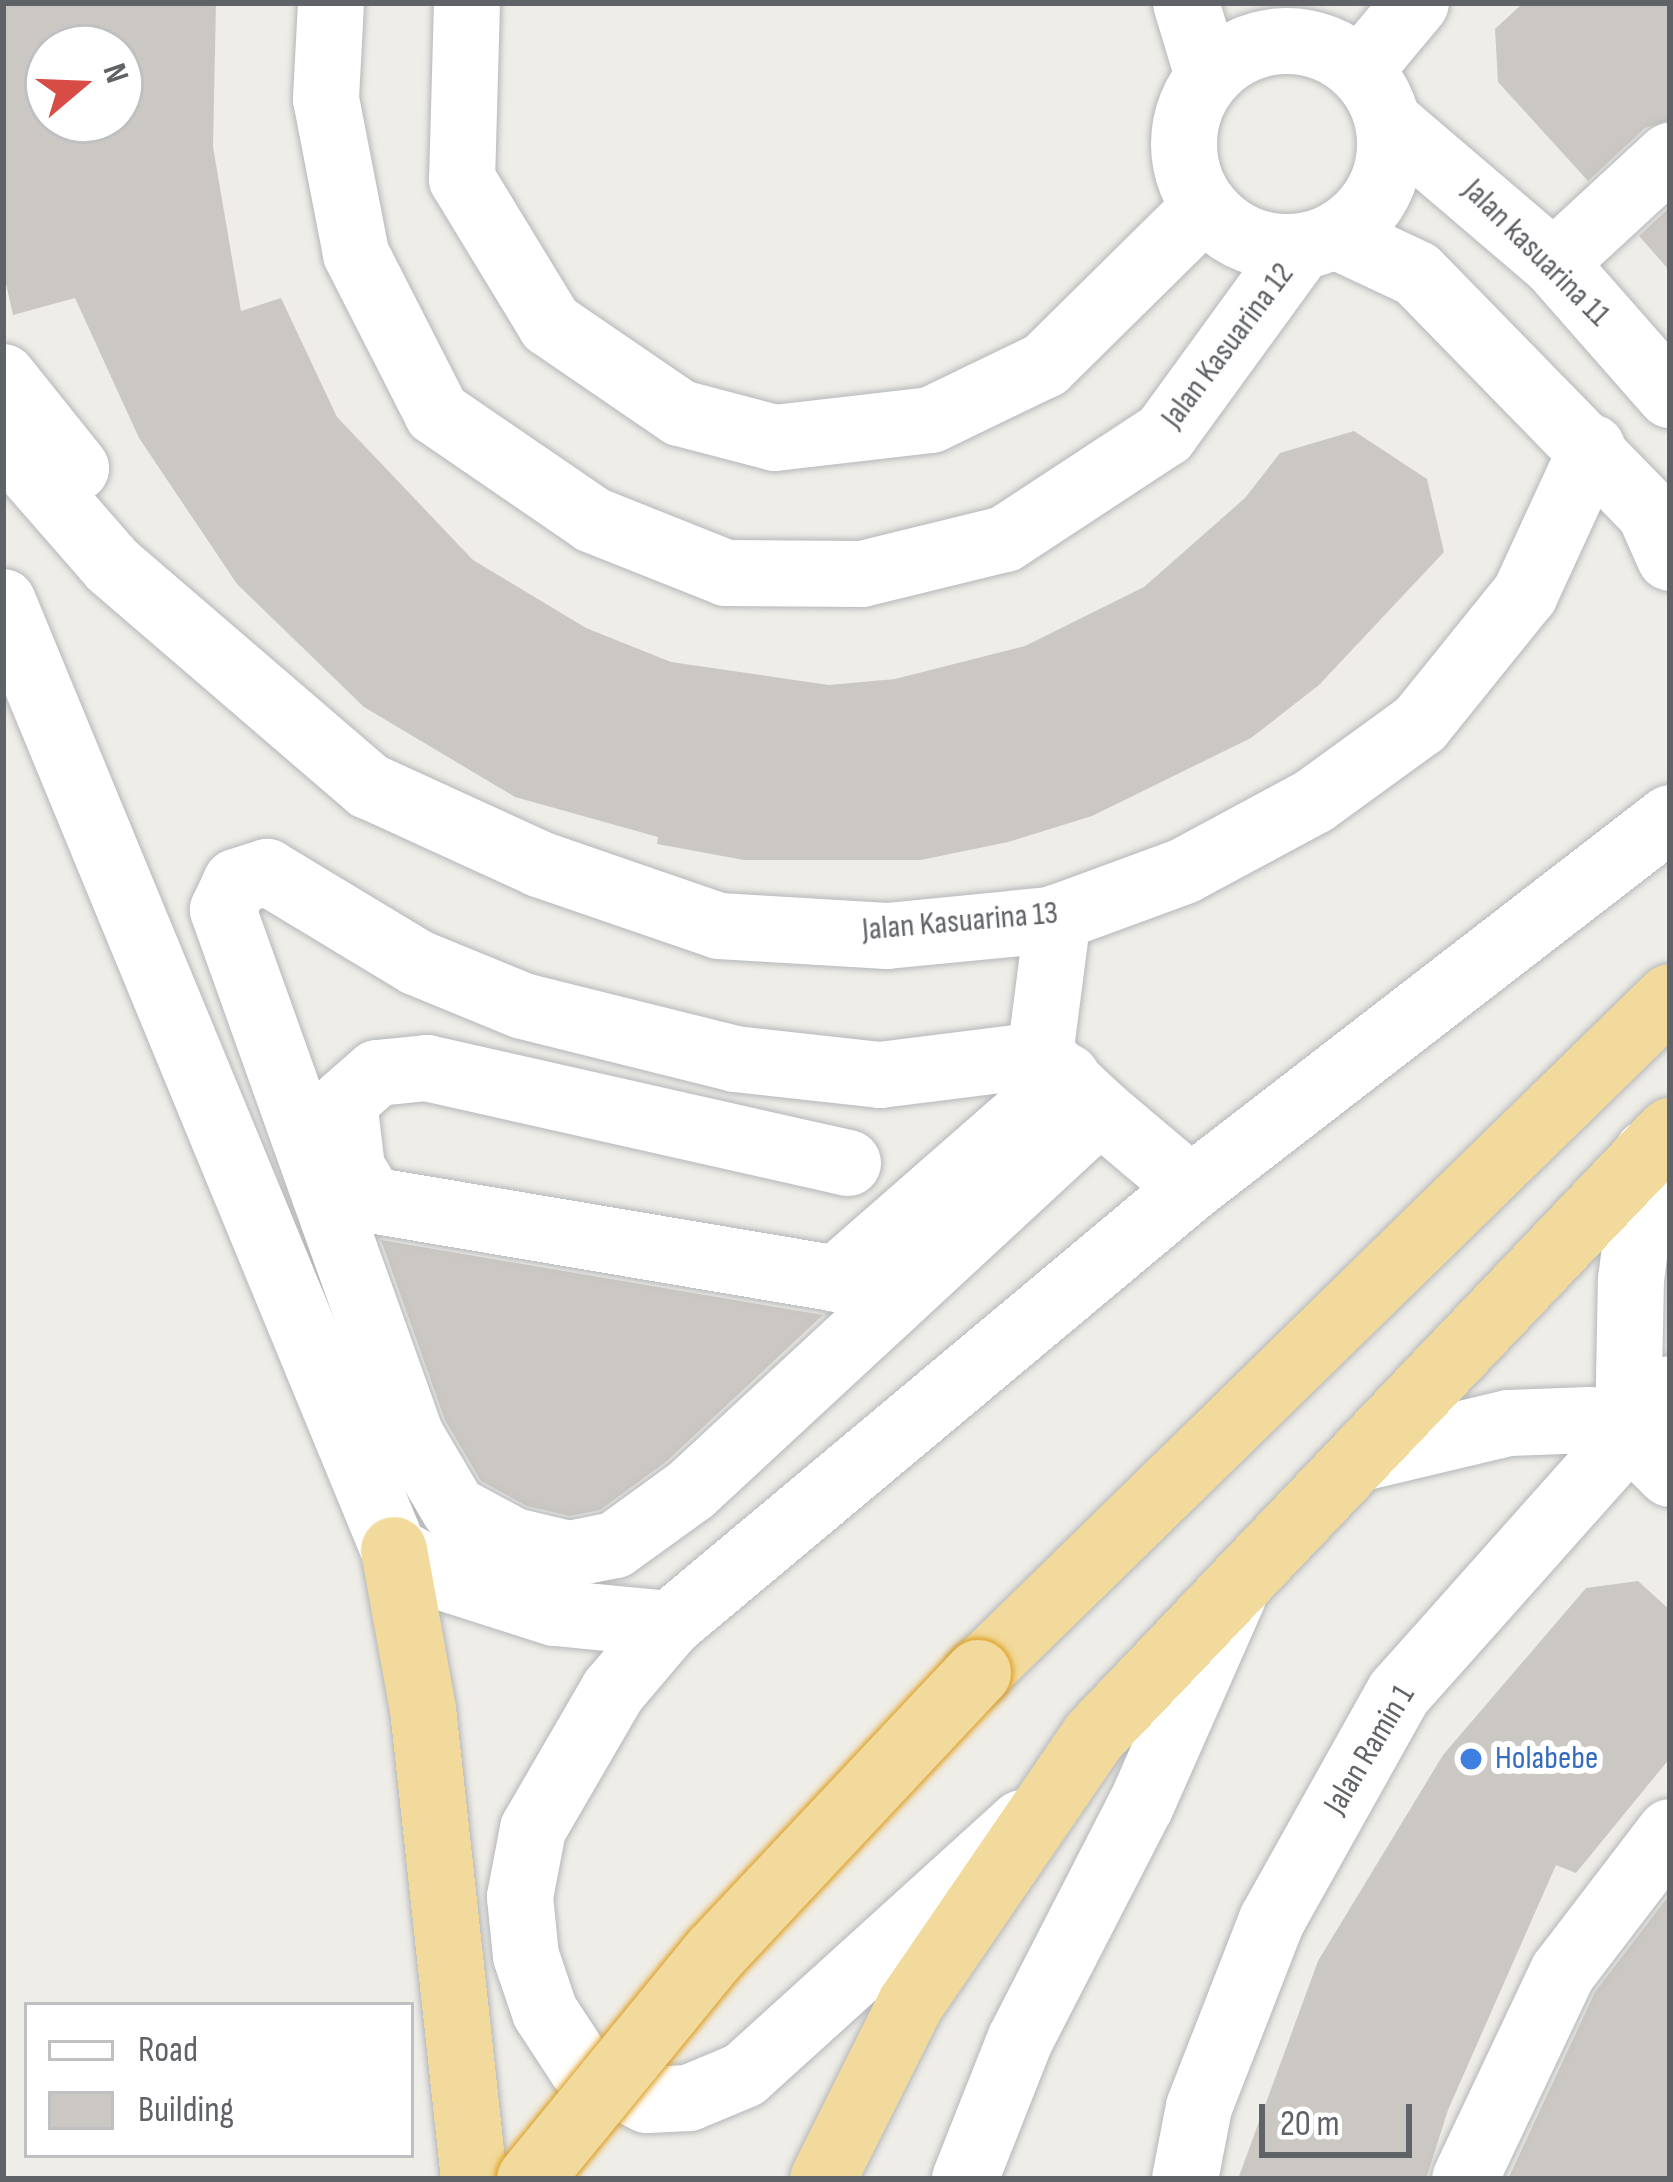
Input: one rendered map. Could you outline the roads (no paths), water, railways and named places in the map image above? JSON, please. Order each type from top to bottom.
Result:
[{"type":"highway","points":[[530,2179],[716,1952],[978,1673],[1670,997]]},
{"type":"highway","points":[[823,2179],[910,2005],[1039,1807],[1094,1736],[1233,1597],[1659,1142]]},
{"type":"highway","points":[[394,1550],[423,1709],[474,2179]]},
{"type":"street","name":"Jalan Kasuarina 12","points":[[331,3],[326,98],[356,254],[437,413],[593,520],[725,573],[862,574],[1005,539],[1165,434],[1319,242]]},
{"type":"street","points":[[467,3],[461,179],[550,324],[680,413],[775,438],[931,420],[1046,365],[1205,207]]},
{"type":"street","points":[[1186,3],[1208,76]]},
{"type":"street","points":[[1319,242],[1377,196],[1375,97],[1416,3]]},
{"type":"street","points":[[1375,97],[1336,52],[1288,22],[1250,46],[1208,76],[1190,106],[1183,141],[1205,207],[1247,240],[1319,242],[1417,274],[1592,448],[1649,513],[1670,558]]},
{"type":"street","name":"Jalan kasuarina 11","points":[[1375,97],[1555,263],[1670,395]]},
{"type":"street","points":[[1555,263],[1670,156]]},
{"type":"street","name":"Jalan Kasuarina 13","points":[[3,377],[255,692]]},
{"type":"street","name":"Jalan Kasuarina 13","points":[[3,440],[113,566],[369,786],[539,864],[718,926],[887,936],[1058,917],[1184,871],[1314,801],[1420,724],[1525,594],[1592,448]]},
{"type":"street","points":[[3,602],[394,1550],[500,1598],[556,1613],[670,1624]]},
{"type":"street","points":[[1607,864],[1670,764]]},
{"type":"street","points":[[1039,1807],[744,2074],[689,2098],[647,2100],[581,2067],[545,2012],[526,1956],[520,1898],[533,1828],[569,1758],[670,1624],[1191,1188],[1670,818]]},
{"type":"street","points":[[1058,917],[1069,1081],[691,1490],[615,1545],[550,1550],[514,1541],[454,1509],[411,1436],[223,910],[236,882],[267,872],[418,963],[523,1006],[735,1059],[880,1075],[1069,1081],[1191,1188]]},
{"type":"street","points":[[848,1163],[427,1068],[377,1073],[344,1102],[352,1168],[371,1200],[836,1279],[1069,1081]]},
{"type":"street","points":[[1366,1456],[1509,1423],[1589,1420],[1656,1432],[1630,1280],[1659,1142]]},
{"type":"street","name":"Jalan Ramin 1","points":[[1186,2179],[1199,2107],[1272,1920],[1399,1693],[1656,1432]]},
{"type":"street","points":[[965,2179],[1020,2041],[1141,1804],[1233,1597]]},
{"type":"street","points":[[1465,2179],[1563,1972],[1670,1832]]},
{"type":"place","name":"Holabebe","points":[[1471,1759]]}]
